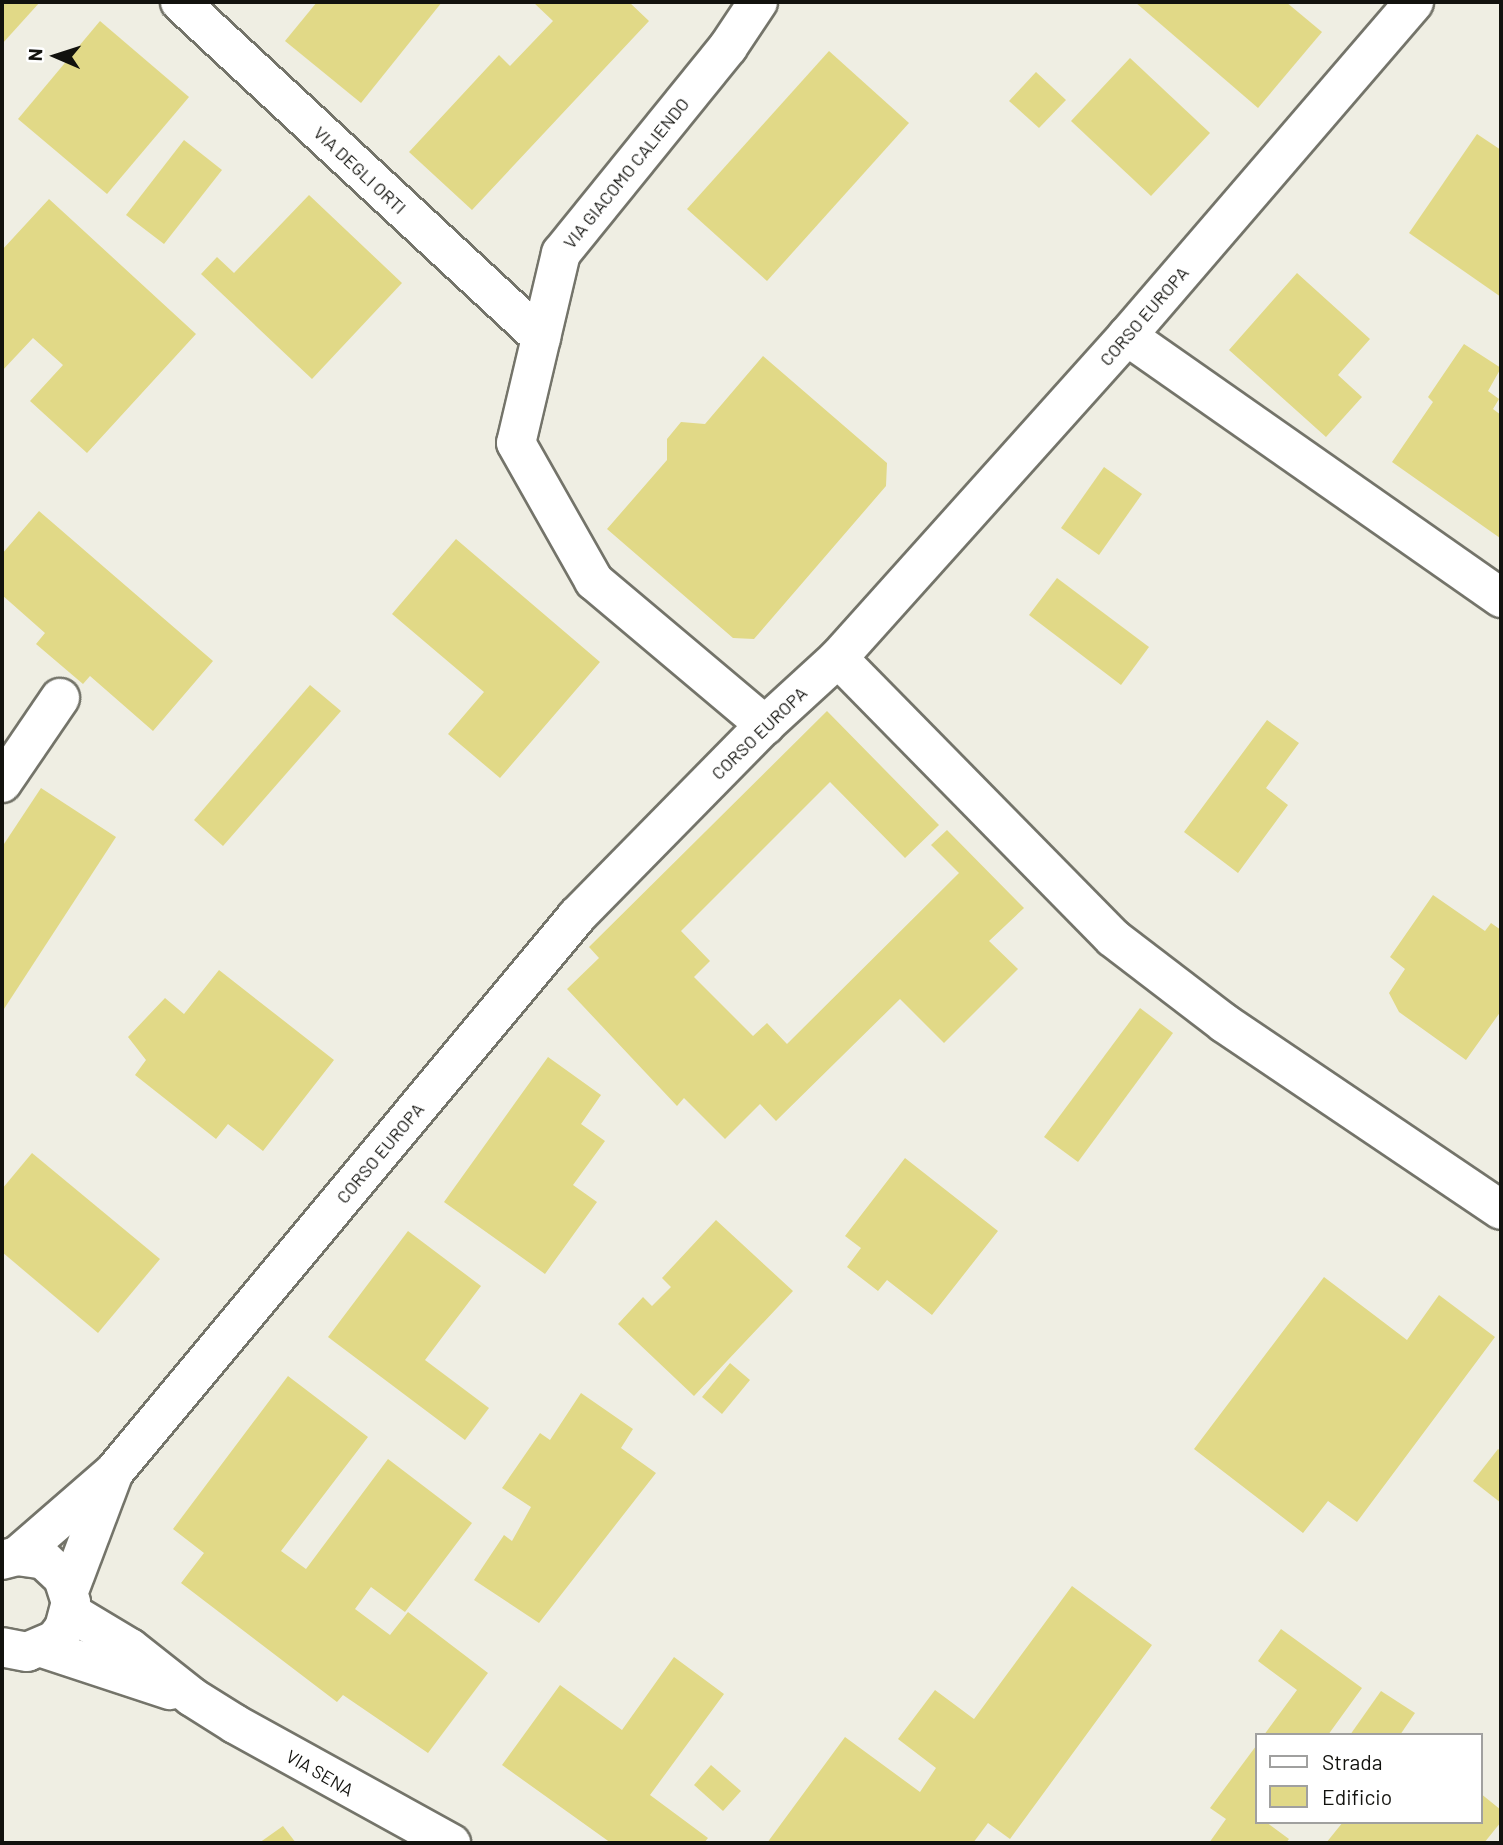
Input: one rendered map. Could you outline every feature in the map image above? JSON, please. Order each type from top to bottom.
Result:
[{"type":"street","name":"VIA DEGLI ORTI","points":[[180,2],[541,338]]},
{"type":"street","name":"VIA GIACOMO CALIENDO","points":[[758,2],[728,47],[561,253],[516,443],[594,581],[765,725]]},
{"type":"street","name":"CORSO EUROPA","points":[[114,1472],[577,916],[765,725],[838,658],[1127,336],[1372,56],[1414,2]]},
{"type":"street","points":[[1127,336],[1501,598]]},
{"type":"street","points":[[838,658],[1113,938],[1224,1023],[1501,1210]]},
{"type":"street","points":[[2,783],[60,698]]},
{"type":"street","points":[[9,1558],[114,1472]]},
{"type":"street","points":[[18,1654],[55,1640],[114,1472]]},
{"type":"street","points":[[9,1558],[44,1560],[55,1568],[69,1602],[192,1697]]},
{"type":"street","points":[[18,1654],[192,1697]]},
{"type":"street","name":"VIA SENA","points":[[192,1697],[395,1816],[451,1843]]},
{"type":"building","points":[[2,2],[40,2],[2,44]]},
{"type":"building","points":[[317,2],[442,2],[361,103],[285,41]]},
{"type":"building","points":[[533,2],[629,2],[649,21],[472,210],[409,152],[499,55],[510,66],[553,21]]},
{"type":"building","points":[[1135,2],[1286,2],[1322,32],[1258,108]]},
{"type":"building","points":[[100,21],[189,97],[107,194],[18,119]]},
{"type":"building","points":[[829,51],[909,123],[767,281],[687,209]]},
{"type":"building","points":[[1130,58],[1210,133],[1151,196],[1071,121]]},
{"type":"building","points":[[1036,72],[1066,100],[1039,128],[1009,101]]},
{"type":"building","points":[[1477,134],[1501,150],[1501,297],[1409,233]]},
{"type":"building","points":[[184,140],[222,170],[164,244],[126,215]]},
{"type":"building","points":[[309,195],[402,283],[312,379],[201,274],[217,257],[234,273]]},
{"type":"building","points":[[49,199],[196,334],[87,453],[30,401],[63,365],[33,338],[2,371],[2,250]]},
{"type":"building","points":[[1297,273],[1370,339],[1338,375],[1362,397],[1326,437],[1229,350]]},
{"type":"building","points":[[1464,344],[1501,368],[1488,391],[1499,399],[1493,409],[1501,415],[1500,538],[1392,462],[1433,402],[1428,397]]},
{"type":"building","points":[[763,356],[887,463],[886,486],[754,639],[733,638],[607,529],[667,460],[667,439],[681,422],[705,424]]},
{"type":"building","points":[[1104,467],[1142,494],[1099,555],[1061,528]]},
{"type":"building","points":[[39,511],[213,661],[153,731],[90,676],[83,684],[36,644],[45,633],[2,595],[2,554]]},
{"type":"building","points":[[456,539],[600,662],[500,778],[448,734],[484,692],[392,614]]},
{"type":"building","points":[[1057,578],[1149,647],[1121,685],[1029,615]]},
{"type":"building","points":[[310,685],[341,711],[223,846],[194,820]]},
{"type":"building","points":[[827,711],[939,825],[905,858],[830,782],[681,931],[710,961],[694,977],[753,1036],[767,1023],[787,1044],[959,873],[931,845],[947,830],[1024,908],[989,941],[1018,969],[944,1043],[900,999],[776,1121],[760,1104],[725,1139],[684,1098],[677,1106],[567,989],[599,958],[589,947]]},
{"type":"building","points":[[1267,720],[1299,743],[1266,788],[1288,805],[1238,873],[1184,832]]},
{"type":"building","points":[[41,788],[116,837],[2,1012],[2,847]]},
{"type":"building","points":[[1433,895],[1485,931],[1491,923],[1501,930],[1501,1011],[1466,1060],[1399,1012],[1389,993],[1405,969],[1390,957]]},
{"type":"building","points":[[219,970],[334,1060],[263,1151],[228,1124],[216,1139],[135,1075],[146,1060],[128,1037],[165,998],[184,1014]]},
{"type":"building","points":[[1140,1008],[1173,1033],[1078,1162],[1044,1137]]},
{"type":"building","points":[[548,1057],[601,1095],[581,1124],[605,1141],[573,1185],[597,1202],[545,1274],[444,1202]]},
{"type":"building","points":[[32,1153],[160,1259],[98,1333],[2,1252],[2,1189]]},
{"type":"building","points":[[905,1158],[998,1231],[932,1315],[887,1280],[878,1291],[847,1267],[861,1248],[845,1236]]},
{"type":"building","points":[[716,1220],[793,1291],[694,1396],[618,1324],[643,1297],[652,1306],[671,1287],[662,1278]]},
{"type":"building","points":[[408,1231],[481,1286],[425,1360],[489,1408],[465,1440],[328,1337]]},
{"type":"building","points":[[1324,1277],[1407,1340],[1439,1295],[1495,1337],[1357,1522],[1328,1501],[1303,1533],[1194,1449]]},
{"type":"building","points":[[730,1363],[750,1380],[722,1414],[702,1397]]},
{"type":"building","points":[[288,1376],[368,1437],[281,1551],[306,1569],[388,1459],[472,1523],[405,1612],[371,1587],[355,1609],[390,1635],[408,1612],[488,1673],[428,1753],[343,1695],[337,1702],[181,1583],[204,1553],[173,1529]]},
{"type":"building","points":[[581,1393],[633,1429],[621,1448],[656,1473],[539,1623],[474,1580],[504,1535],[512,1541],[531,1507],[502,1488],[540,1433],[550,1440]]},
{"type":"building","points":[[1498,1449],[1501,1451],[1501,1503],[1473,1481]]},
{"type":"building","points":[[1072,1586],[1152,1645],[1010,1839],[988,1823],[973,1843],[767,1843],[845,1737],[920,1792],[936,1768],[898,1739],[935,1690],[974,1719]]},
{"type":"building","points":[[1281,1629],[1362,1688],[1329,1733],[1265,1733],[1297,1690],[1258,1661]]},
{"type":"building","points":[[674,1657],[724,1694],[650,1795],[708,1838],[704,1843],[611,1843],[502,1765],[560,1685],[622,1730]]},
{"type":"building","points":[[1381,1691],[1415,1713],[1401,1733],[1351,1733]]},
{"type":"building","points":[[1254,1749],[1254,1824],[1269,1824],[1289,1839],[1286,1843],[1209,1843],[1226,1819],[1210,1808]]},
{"type":"building","points":[[711,1765],[741,1791],[723,1811],[694,1785]]},
{"type":"building","points":[[1482,1795],[1501,1810],[1501,1822],[1484,1843],[1326,1843],[1341,1824],[1482,1824]]},
{"type":"building","points":[[283,1826],[296,1843],[259,1843]]}]
